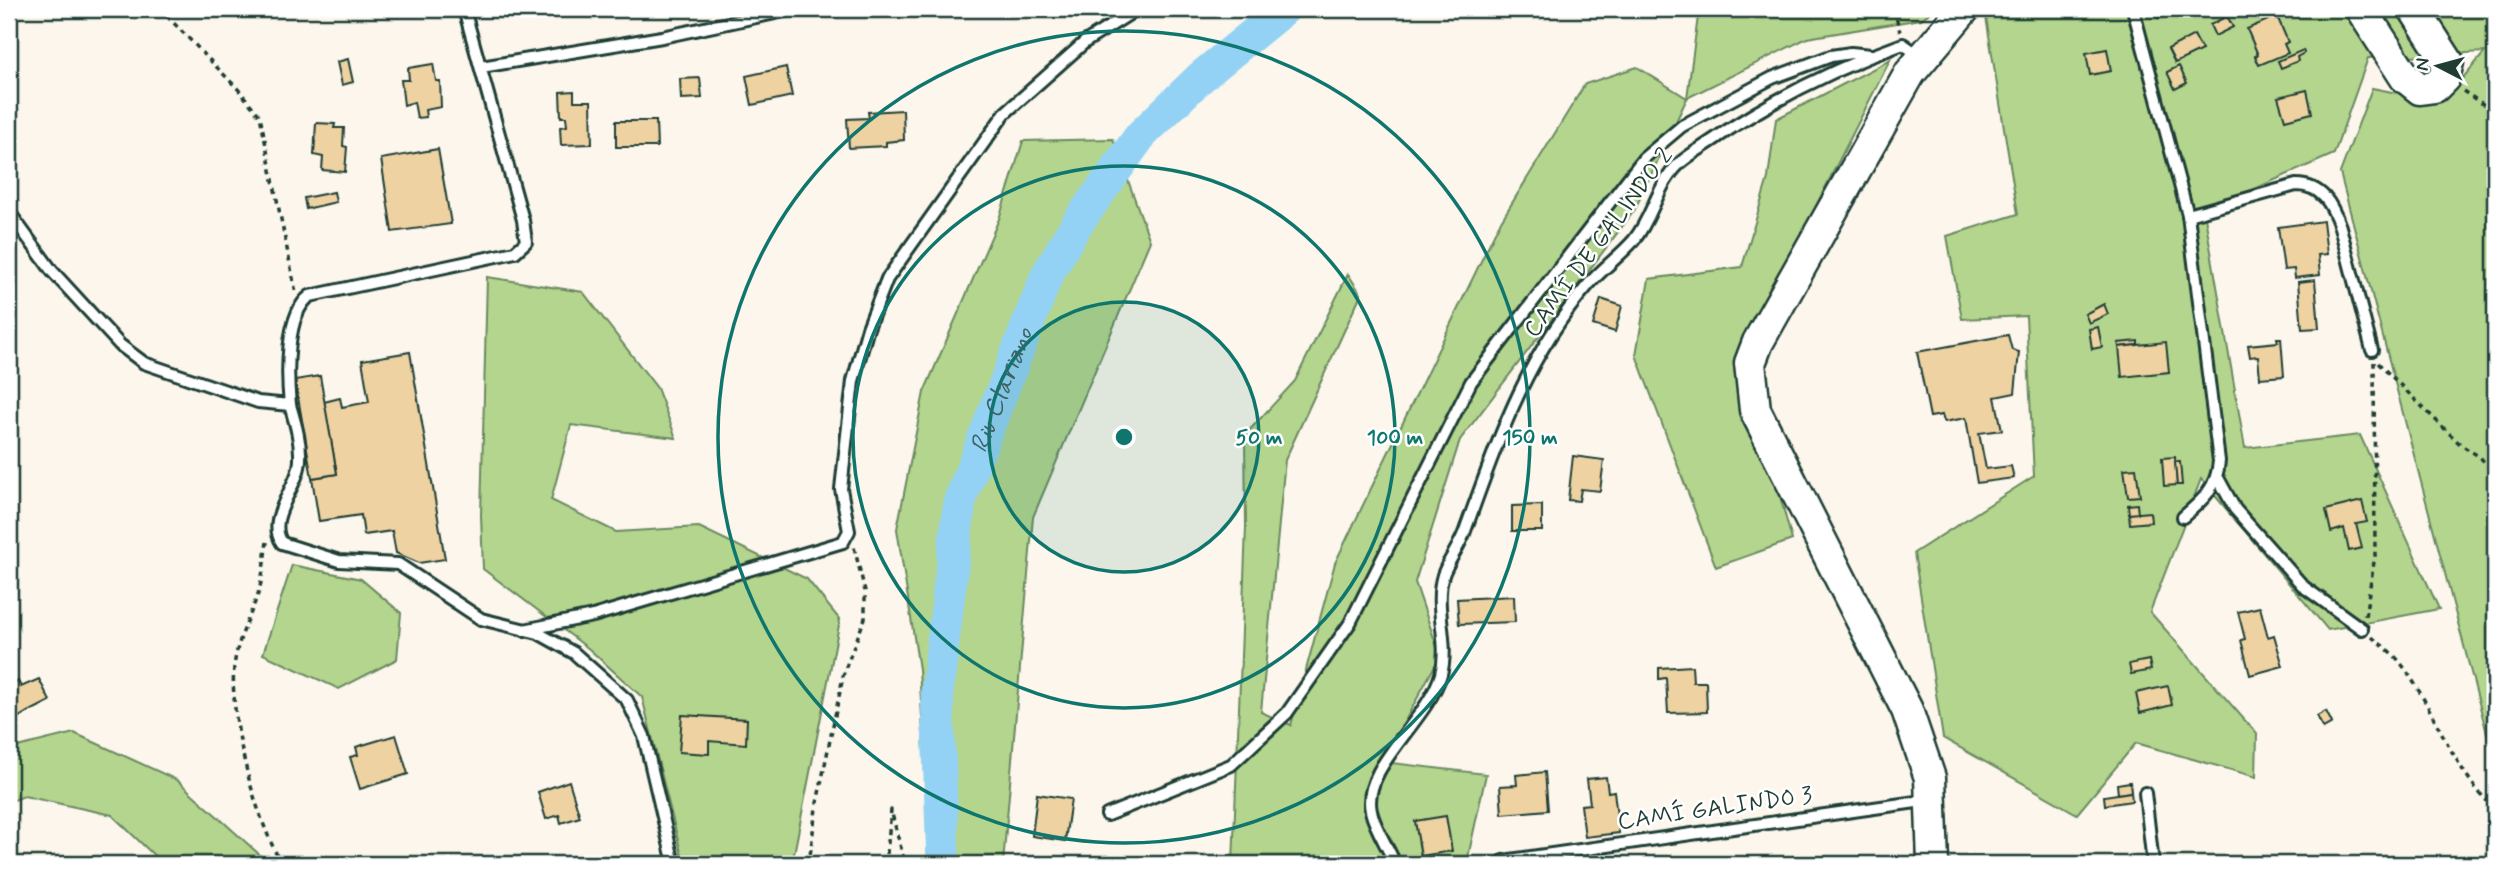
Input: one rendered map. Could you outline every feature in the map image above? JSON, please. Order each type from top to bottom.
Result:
[{"type":"street","points":[[1933,864],[1933,799],[1926,759],[1907,710],[1755,410],[1750,363],[1758,342],[1865,149],[1912,51],[1964,9]]},
{"type":"street","points":[[2361,9],[2405,77],[2414,85],[2428,89],[2444,78],[2448,62],[2444,51],[2414,9]]},
{"type":"lane","points":[[464,9],[523,220],[526,243],[515,252],[318,293],[303,301],[296,313],[291,344],[290,405],[301,460],[286,498],[278,537],[289,548],[339,561],[398,564],[481,620],[538,633],[573,653],[627,700],[644,736],[674,864]]},
{"type":"lane","points":[[481,67],[662,37],[794,9]]},
{"type":"lane","points":[[524,630],[593,616],[843,542],[849,531],[841,489],[853,381],[868,328],[887,279],[1005,113],[1085,42],[1137,9]]},
{"type":"lane","points":[[2133,9],[2188,215],[2219,461],[2218,478],[2206,497],[2183,517]]},
{"type":"lane","name":"CAMÍ DE GALINDO 2","points":[[1395,864],[1372,816],[1372,782],[1378,770],[1416,724],[1440,676],[1444,652],[1438,597],[1444,571],[1459,548],[1517,393],[1588,284],[1635,239],[1660,190],[1680,163],[1759,109],[1871,55],[1912,51]]},
{"type":"lane","points":[[1107,815],[1231,765],[1287,713],[1350,623],[1471,382],[1644,158],[1682,125],[1760,83],[1832,56],[1851,53],[1871,55]]},
{"type":"lane","points":[[2188,215],[2296,185],[2309,185],[2317,190],[2333,208],[2340,227],[2373,354]]},
{"type":"lane","points":[[9,212],[52,271],[120,345],[144,363],[258,402],[290,405]]},
{"type":"lane","points":[[2218,478],[2235,509],[2304,587],[2362,629]]},
{"type":"lane","points":[[2145,793],[2153,864]]},
{"type":"lane","name":"CAMÍ GALINDO 3","points":[[1503,861],[1933,799]]},
{"type":"path","points":[[160,9],[238,89],[260,116],[294,288],[303,301]]},
{"type":"path","points":[[1894,9],[1912,51]]},
{"type":"path","points":[[2444,78],[2495,113]]},
{"type":"path","points":[[2373,354],[2461,445],[2480,457],[2495,475]]},
{"type":"path","points":[[2373,354],[2375,556],[2362,629],[2399,660],[2430,709],[2459,768],[2495,809]]},
{"type":"path","points":[[278,537],[267,541],[258,593],[244,624],[235,657],[231,694],[264,830],[282,864]]},
{"type":"path","points":[[809,864],[816,808],[844,672],[865,618],[865,591],[856,550],[845,537]]},
{"type":"path","points":[[886,864],[891,810],[905,864]]},
{"type":"green space","points":[[1699,9],[1935,9],[1921,19],[1807,38],[1687,98]]},
{"type":"green space","points":[[1995,9],[2495,9],[2495,755],[2490,745],[2340,173],[2372,88],[2442,102],[2485,52],[2368,58],[2334,154],[2204,211],[2245,448],[2360,435],[2439,609],[2328,630],[2201,479],[2150,612],[2257,734],[2256,777],[2136,743],[2077,814],[1943,738],[1914,553],[2034,476],[2026,316],[1962,319],[1947,236],[2018,214],[1986,17]]},
{"type":"green space","points":[[1890,60],[1741,354],[1792,540],[1716,567],[1636,355],[1649,279],[1742,267],[1768,178],[1776,119]]},
{"type":"green space","points":[[1637,67],[1687,98],[1634,211],[1460,440],[1415,582],[1440,656],[1383,762],[1486,774],[1467,862],[1233,864],[1246,527],[1245,435],[1295,381],[1348,274],[1361,294],[1285,460],[1261,712],[1291,725],[1335,563],[1498,226],[1585,84]]},
{"type":"green space","points":[[1113,139],[1150,241],[1033,517],[1003,864],[931,864],[919,669],[897,529],[924,392],[999,219],[1023,141]]},
{"type":"green space","points":[[487,277],[583,292],[657,388],[676,438],[571,425],[551,500],[616,532],[699,527],[807,579],[840,620],[792,864],[684,864],[642,697],[589,649],[483,569],[481,515]]},
{"type":"green space","points":[[292,565],[361,579],[401,613],[397,659],[339,689],[263,654]]},
{"type":"green space","points":[[74,733],[177,780],[270,864],[163,864],[112,815],[24,796],[9,802],[9,749]]},
{"type":"building","points":[[2156,9],[2167,9],[2169,15],[2158,18]]},
{"type":"building","points":[[2227,16],[2233,27],[2215,36],[2210,25]]},
{"type":"building","points":[[2277,16],[2288,42],[2284,44],[2288,53],[2259,65],[2255,56],[2258,55],[2247,29]]},
{"type":"building","points":[[2194,35],[2202,50],[2175,63],[2168,49]]},
{"type":"building","points":[[2107,49],[2111,71],[2090,75],[2086,53]]},
{"type":"building","points":[[2303,50],[2304,53],[2297,57],[2298,61],[2281,68],[2278,61]]},
{"type":"building","points":[[348,59],[353,82],[342,85],[337,62]]},
{"type":"building","points":[[433,64],[436,81],[440,81],[441,107],[425,110],[426,117],[417,118],[414,102],[404,105],[401,80],[409,80],[408,68]]},
{"type":"building","points":[[2179,66],[2187,83],[2175,89],[2167,72]]},
{"type":"building","points":[[786,67],[792,96],[752,105],[746,76]]},
{"type":"building","points":[[700,78],[702,98],[681,99],[680,79]]},
{"type":"building","points":[[2307,90],[2312,113],[2285,120],[2278,97]]},
{"type":"building","points":[[574,91],[574,101],[591,101],[592,144],[561,145],[560,127],[567,126],[566,117],[561,117],[560,92]]},
{"type":"building","points":[[903,110],[904,140],[886,142],[886,146],[849,148],[847,119],[869,118],[868,112]]},
{"type":"building","points":[[616,121],[656,121],[657,147],[616,147]]},
{"type":"building","points":[[316,123],[335,124],[334,128],[344,128],[343,146],[347,147],[345,172],[322,170],[323,157],[314,155]]},
{"type":"building","points":[[438,149],[451,224],[392,232],[381,159]]},
{"type":"building","points":[[334,192],[336,202],[306,209],[304,198]]},
{"type":"building","points":[[2323,221],[2327,254],[2318,255],[2320,275],[2295,278],[2294,269],[2284,270],[2278,227]]},
{"type":"building","points":[[2315,280],[2319,328],[2302,329],[2298,282]]},
{"type":"building","points":[[1601,299],[1622,306],[1615,332],[1593,325]]},
{"type":"building","points":[[2104,304],[2108,314],[2089,323],[2085,314]]},
{"type":"building","points":[[2098,327],[2102,347],[2092,349],[2089,329]]},
{"type":"building","points":[[2008,335],[2012,350],[2019,352],[2015,393],[1995,397],[2002,430],[1979,433],[1986,469],[2011,466],[2014,478],[1977,483],[1966,418],[1944,422],[1942,415],[1930,417],[1917,352]]},
{"type":"building","points":[[2277,338],[2281,338],[2284,376],[2260,378],[2258,356],[2250,357],[2248,345],[2278,342]]},
{"type":"building","points":[[2138,341],[2138,345],[2119,347],[2118,343]]},
{"type":"building","points":[[2166,342],[2169,372],[2122,377],[2119,347]]},
{"type":"building","points":[[410,352],[445,559],[419,563],[396,553],[392,531],[364,535],[361,515],[319,521],[312,478],[337,474],[324,402],[340,398],[342,407],[369,402],[362,360]]},
{"type":"building","points":[[320,376],[337,474],[312,478],[295,380]]},
{"type":"building","points":[[1573,456],[1604,460],[1600,491],[1581,489],[1579,501],[1568,500]]},
{"type":"building","points":[[2175,457],[2177,485],[2164,486],[2162,458]]},
{"type":"building","points":[[2175,462],[2180,462],[2182,485],[2177,485]]},
{"type":"building","points":[[2136,468],[2140,496],[2128,497],[2124,469]]},
{"type":"building","points":[[2362,501],[2367,522],[2356,524],[2362,548],[2349,551],[2344,528],[2331,532],[2326,510]]},
{"type":"building","points":[[2137,504],[2138,514],[2129,514],[2128,505]]},
{"type":"building","points":[[1542,505],[1542,531],[1512,531],[1512,506]]},
{"type":"building","points":[[2150,512],[2151,522],[2130,524],[2129,514]]},
{"type":"building","points":[[1514,596],[1515,622],[1459,624],[1457,599]]},
{"type":"building","points":[[2260,607],[2268,637],[2274,635],[2283,666],[2250,675],[2241,640],[2245,639],[2238,612]]},
{"type":"building","points":[[2149,660],[2151,670],[2131,674],[2129,664]]},
{"type":"building","points":[[1692,666],[1693,682],[1706,682],[1707,712],[1668,713],[1666,678],[1659,679],[1659,668]]},
{"type":"building","points":[[39,679],[50,701],[9,722],[9,686],[18,681],[21,687]]},
{"type":"building","points":[[2168,686],[2172,705],[2140,713],[2136,693]]},
{"type":"building","points":[[2326,711],[2332,723],[2323,728],[2317,716]]},
{"type":"building","points":[[682,715],[747,719],[746,744],[709,741],[709,754],[679,752]]},
{"type":"building","points":[[396,735],[408,774],[360,789],[350,757],[358,755],[356,747]]},
{"type":"building","points":[[1545,772],[1548,810],[1502,814],[1500,786],[1517,785],[1516,775]]},
{"type":"building","points":[[1606,777],[1608,792],[1614,791],[1619,833],[1585,837],[1581,805],[1590,804],[1587,779]]},
{"type":"building","points":[[569,781],[580,817],[561,823],[559,815],[546,819],[538,792]]},
{"type":"building","points":[[2130,782],[2131,792],[2118,794],[2117,784]]},
{"type":"building","points":[[2131,792],[2132,801],[2105,805],[2104,796]]},
{"type":"building","points":[[1037,794],[1071,799],[1065,841],[1032,836]]},
{"type":"building","points":[[1446,816],[1452,851],[1421,856],[1415,821]]},
{"type":"waterway","name":"Riu Clariano","points":[[943,864],[937,693],[960,500],[1047,275],[1076,225],[1141,135],[1201,77],[1284,9]]}]
